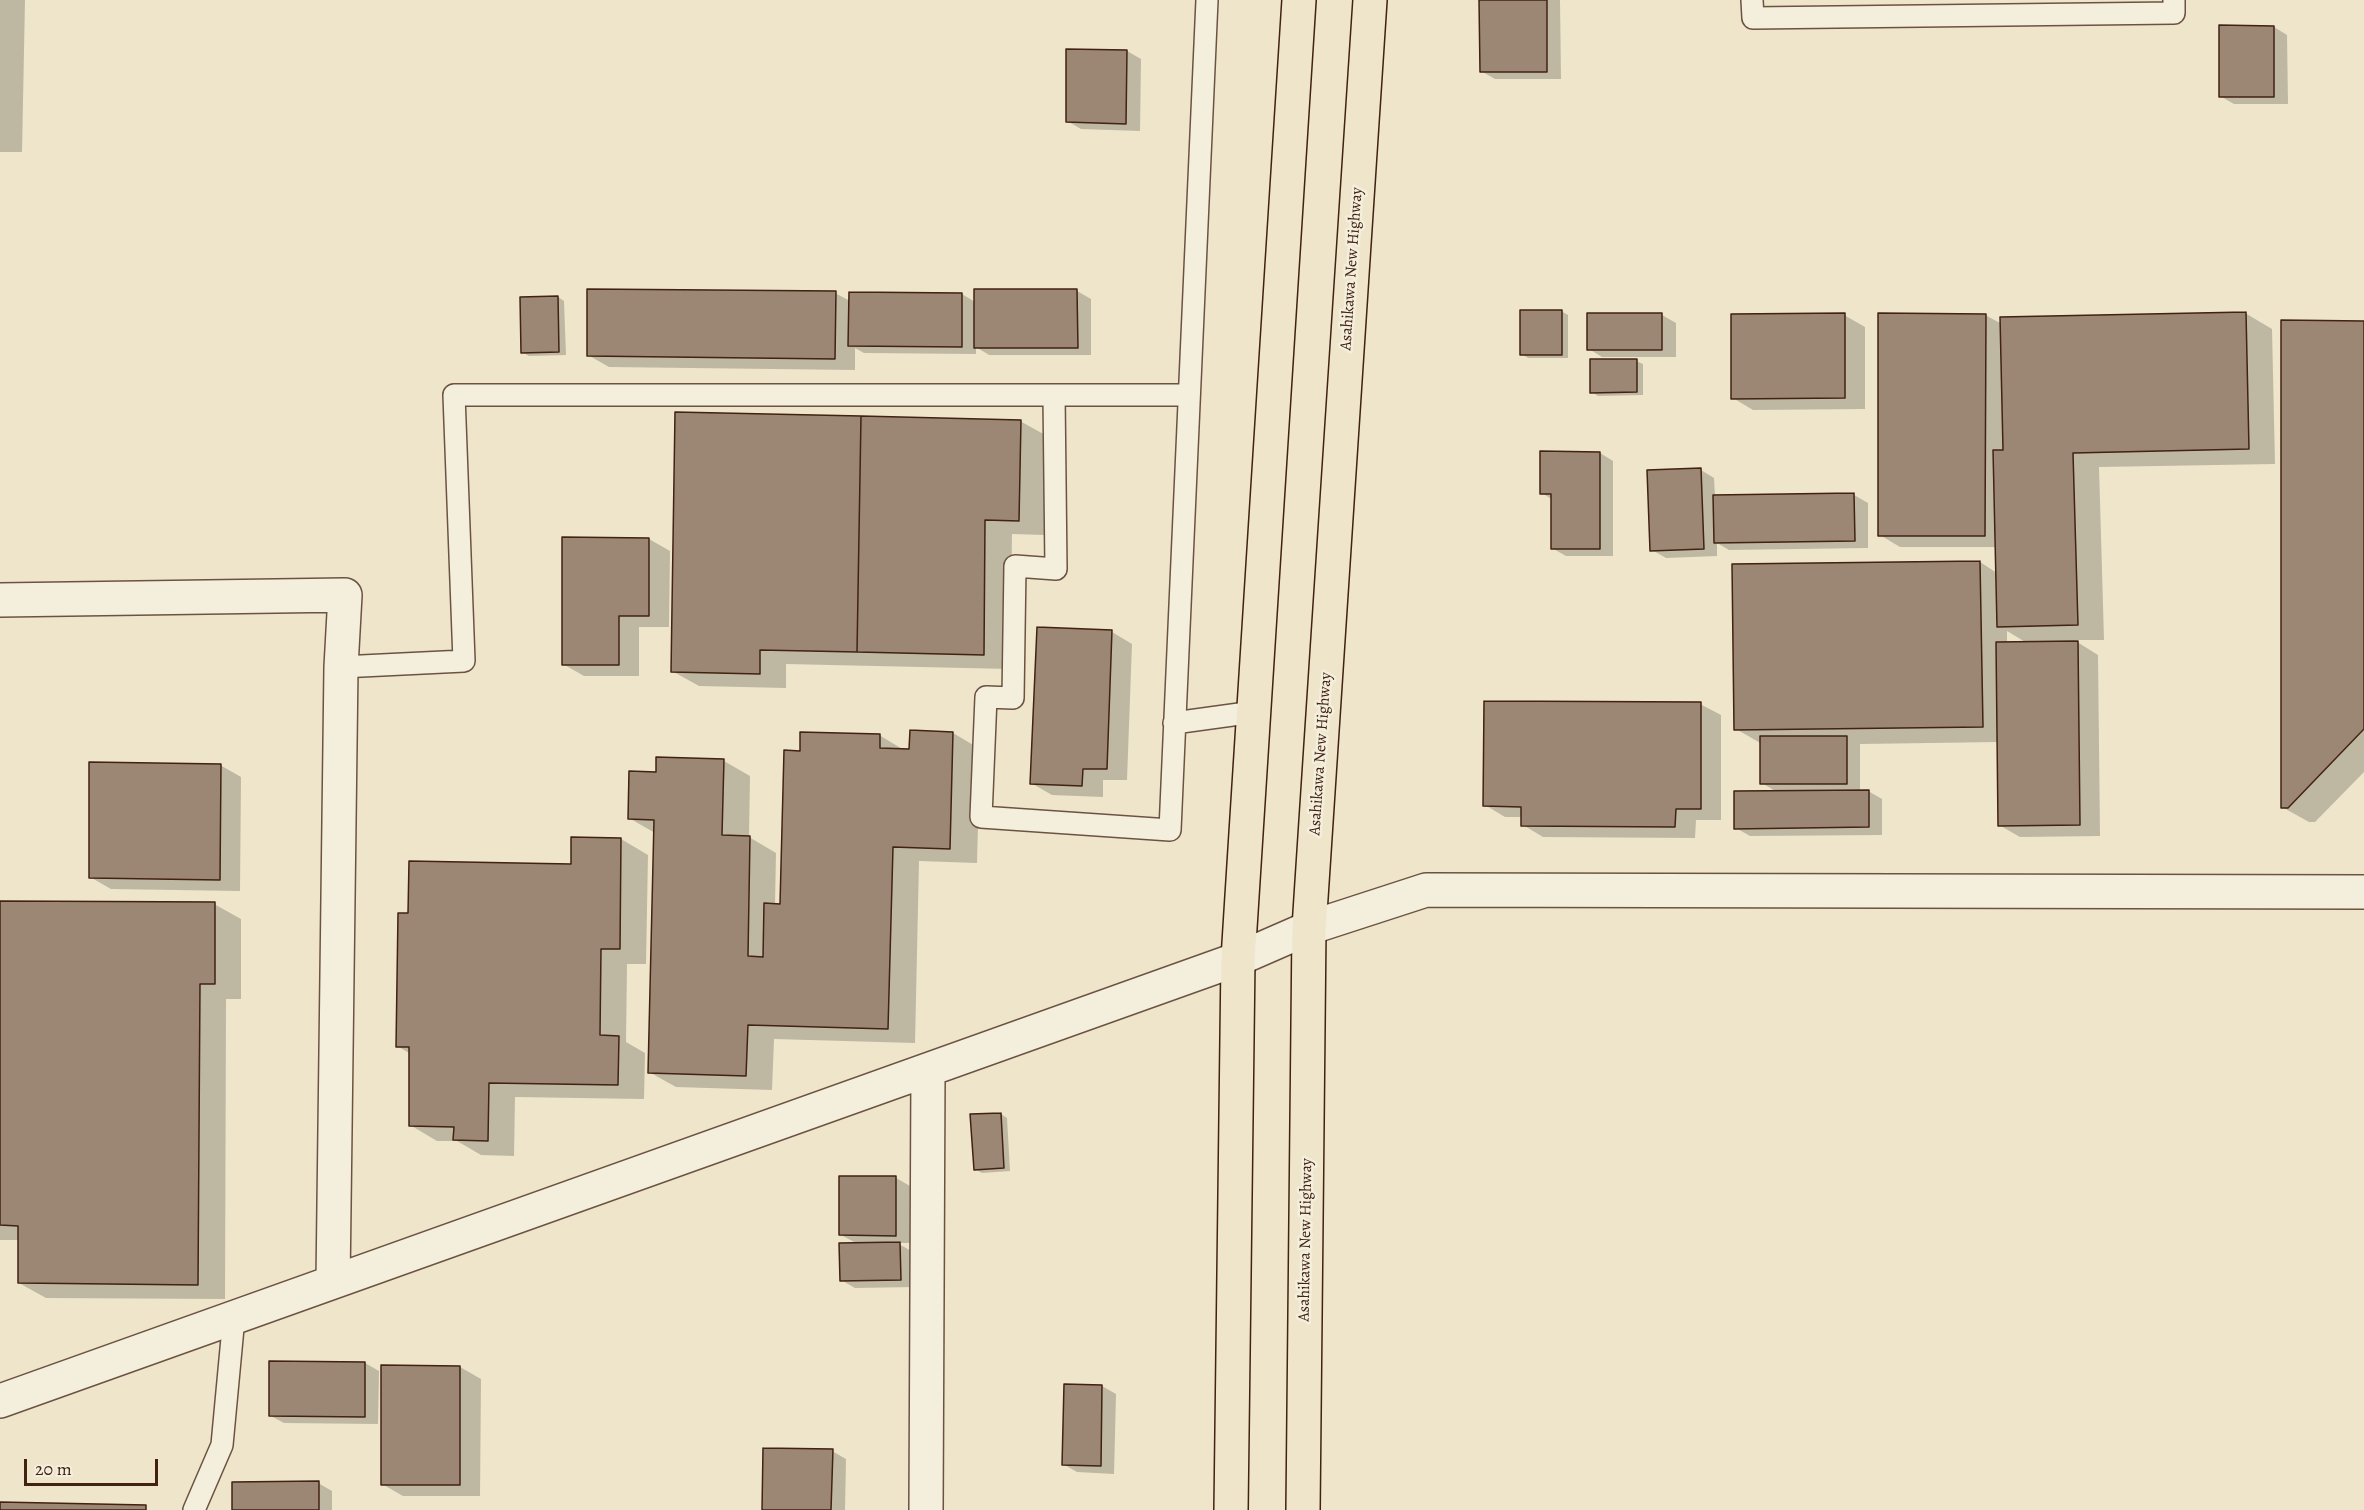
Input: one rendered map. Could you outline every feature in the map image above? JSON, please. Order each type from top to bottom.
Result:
[{"type":"highway","points":[[1231,1510],[1238,958],[1299,0]]},
{"type":"highway","name":"Asahikawa New Highway","points":[[1303,1510],[1310,928],[1370,0]]},
{"type":"street","points":[[0,600],[345,595],[341,667],[333,1282]]},
{"type":"street","points":[[0,1401],[928,1071],[1238,958],[1310,928],[1426,890],[2364,892]]},
{"type":"street","points":[[926,1510],[928,1071]]},
{"type":"lane","points":[[1054,395],[1056,569],[1015,566],[1013,698],[986,697],[981,817],[1170,830],[1207,0]]},
{"type":"lane","points":[[1752,0],[1753,18],[2174,13],[2174,0]]},
{"type":"lane","points":[[341,667],[464,661],[454,395],[1190,395]]},
{"type":"lane","points":[[1174,723],[1254,712]]},
{"type":"lane","points":[[194,1510],[222,1445],[234,1317]]},
{"type":"building","points":[[1479,0],[1547,0],[1547,72],[1480,72]]},
{"type":"building","points":[[2219,25],[2274,26],[2274,97],[2219,97]]},
{"type":"building","points":[[1066,49],[1127,50],[1126,124],[1066,122]]},
{"type":"building","points":[[587,289],[836,291],[835,359],[587,356]]},
{"type":"building","points":[[974,289],[1077,289],[1078,348],[974,348]]},
{"type":"building","points":[[849,292],[962,293],[962,347],[848,346]]},
{"type":"building","points":[[558,296],[559,352],[521,353],[520,297]]},
{"type":"building","points":[[1520,310],[1562,310],[1562,355],[1520,355]]},
{"type":"building","points":[[2246,312],[2249,449],[2073,453],[2078,625],[1997,627],[1993,450],[2003,450],[2000,317]]},
{"type":"building","points":[[1587,313],[1662,313],[1662,350],[1587,350]]},
{"type":"building","points":[[1845,313],[1845,398],[1731,399],[1731,314]]},
{"type":"building","points":[[1878,313],[1986,314],[1985,536],[1878,536]]},
{"type":"building","points":[[2281,320],[2364,321],[2364,729],[2288,808],[2281,808]]},
{"type":"building","points":[[1590,359],[1637,359],[1637,392],[1590,393]]},
{"type":"building","points":[[675,412],[861,416],[857,652],[760,650],[760,674],[671,672]]},
{"type":"building","points":[[861,416],[1021,420],[1019,521],[985,520],[984,655],[857,652]]},
{"type":"building","points":[[1540,451],[1600,452],[1600,549],[1551,549],[1551,494],[1540,494]]},
{"type":"building","points":[[1701,468],[1704,549],[1650,551],[1647,470]]},
{"type":"building","points":[[1854,493],[1855,541],[1714,543],[1713,495]]},
{"type":"building","points":[[562,537],[649,538],[649,616],[619,616],[619,665],[562,665]]},
{"type":"building","points":[[1980,561],[1983,727],[1734,730],[1732,564]]},
{"type":"building","points":[[1037,627],[1112,630],[1107,769],[1083,769],[1082,786],[1030,784]]},
{"type":"building","points":[[2078,641],[2080,825],[1998,826],[1996,642]]},
{"type":"building","points":[[1484,701],[1701,702],[1701,809],[1676,809],[1675,827],[1521,826],[1521,807],[1483,806]]},
{"type":"building","points":[[910,730],[953,732],[950,849],[893,847],[888,1029],[748,1025],[746,1076],[648,1073],[654,820],[628,819],[629,771],[656,772],[656,757],[724,759],[722,835],[750,836],[748,956],[763,957],[764,903],[780,904],[784,750],[800,751],[800,732],[880,734],[880,748],[909,749]]},
{"type":"building","points":[[1760,736],[1847,736],[1847,784],[1760,784]]},
{"type":"building","points":[[89,762],[221,764],[220,880],[89,878]]},
{"type":"building","points":[[1869,790],[1869,827],[1734,829],[1734,791]]},
{"type":"building","points":[[571,837],[621,838],[620,949],[601,949],[600,1035],[619,1036],[618,1085],[489,1083],[488,1141],[453,1140],[454,1127],[409,1126],[409,1047],[396,1047],[398,913],[408,913],[409,861],[571,864]]},
{"type":"building","points":[[0,901],[215,902],[215,984],[200,984],[198,1285],[18,1283],[18,1226],[0,1225]]},
{"type":"building","points":[[1001,1113],[1004,1168],[974,1170],[970,1114]]},
{"type":"building","points":[[839,1176],[896,1176],[896,1236],[839,1235]]},
{"type":"building","points":[[900,1242],[901,1280],[840,1281],[839,1243]]},
{"type":"building","points":[[269,1361],[365,1362],[365,1417],[269,1416]]},
{"type":"building","points":[[381,1365],[460,1366],[460,1485],[381,1485]]},
{"type":"building","points":[[1064,1384],[1102,1385],[1101,1466],[1062,1465]]},
{"type":"building","points":[[763,1448],[833,1449],[831,1510],[762,1510]]},
{"type":"building","points":[[319,1481],[319,1510],[232,1510],[232,1482]]},
{"type":"building","points":[[0,1502],[146,1505],[146,1510],[0,1510]]}]
